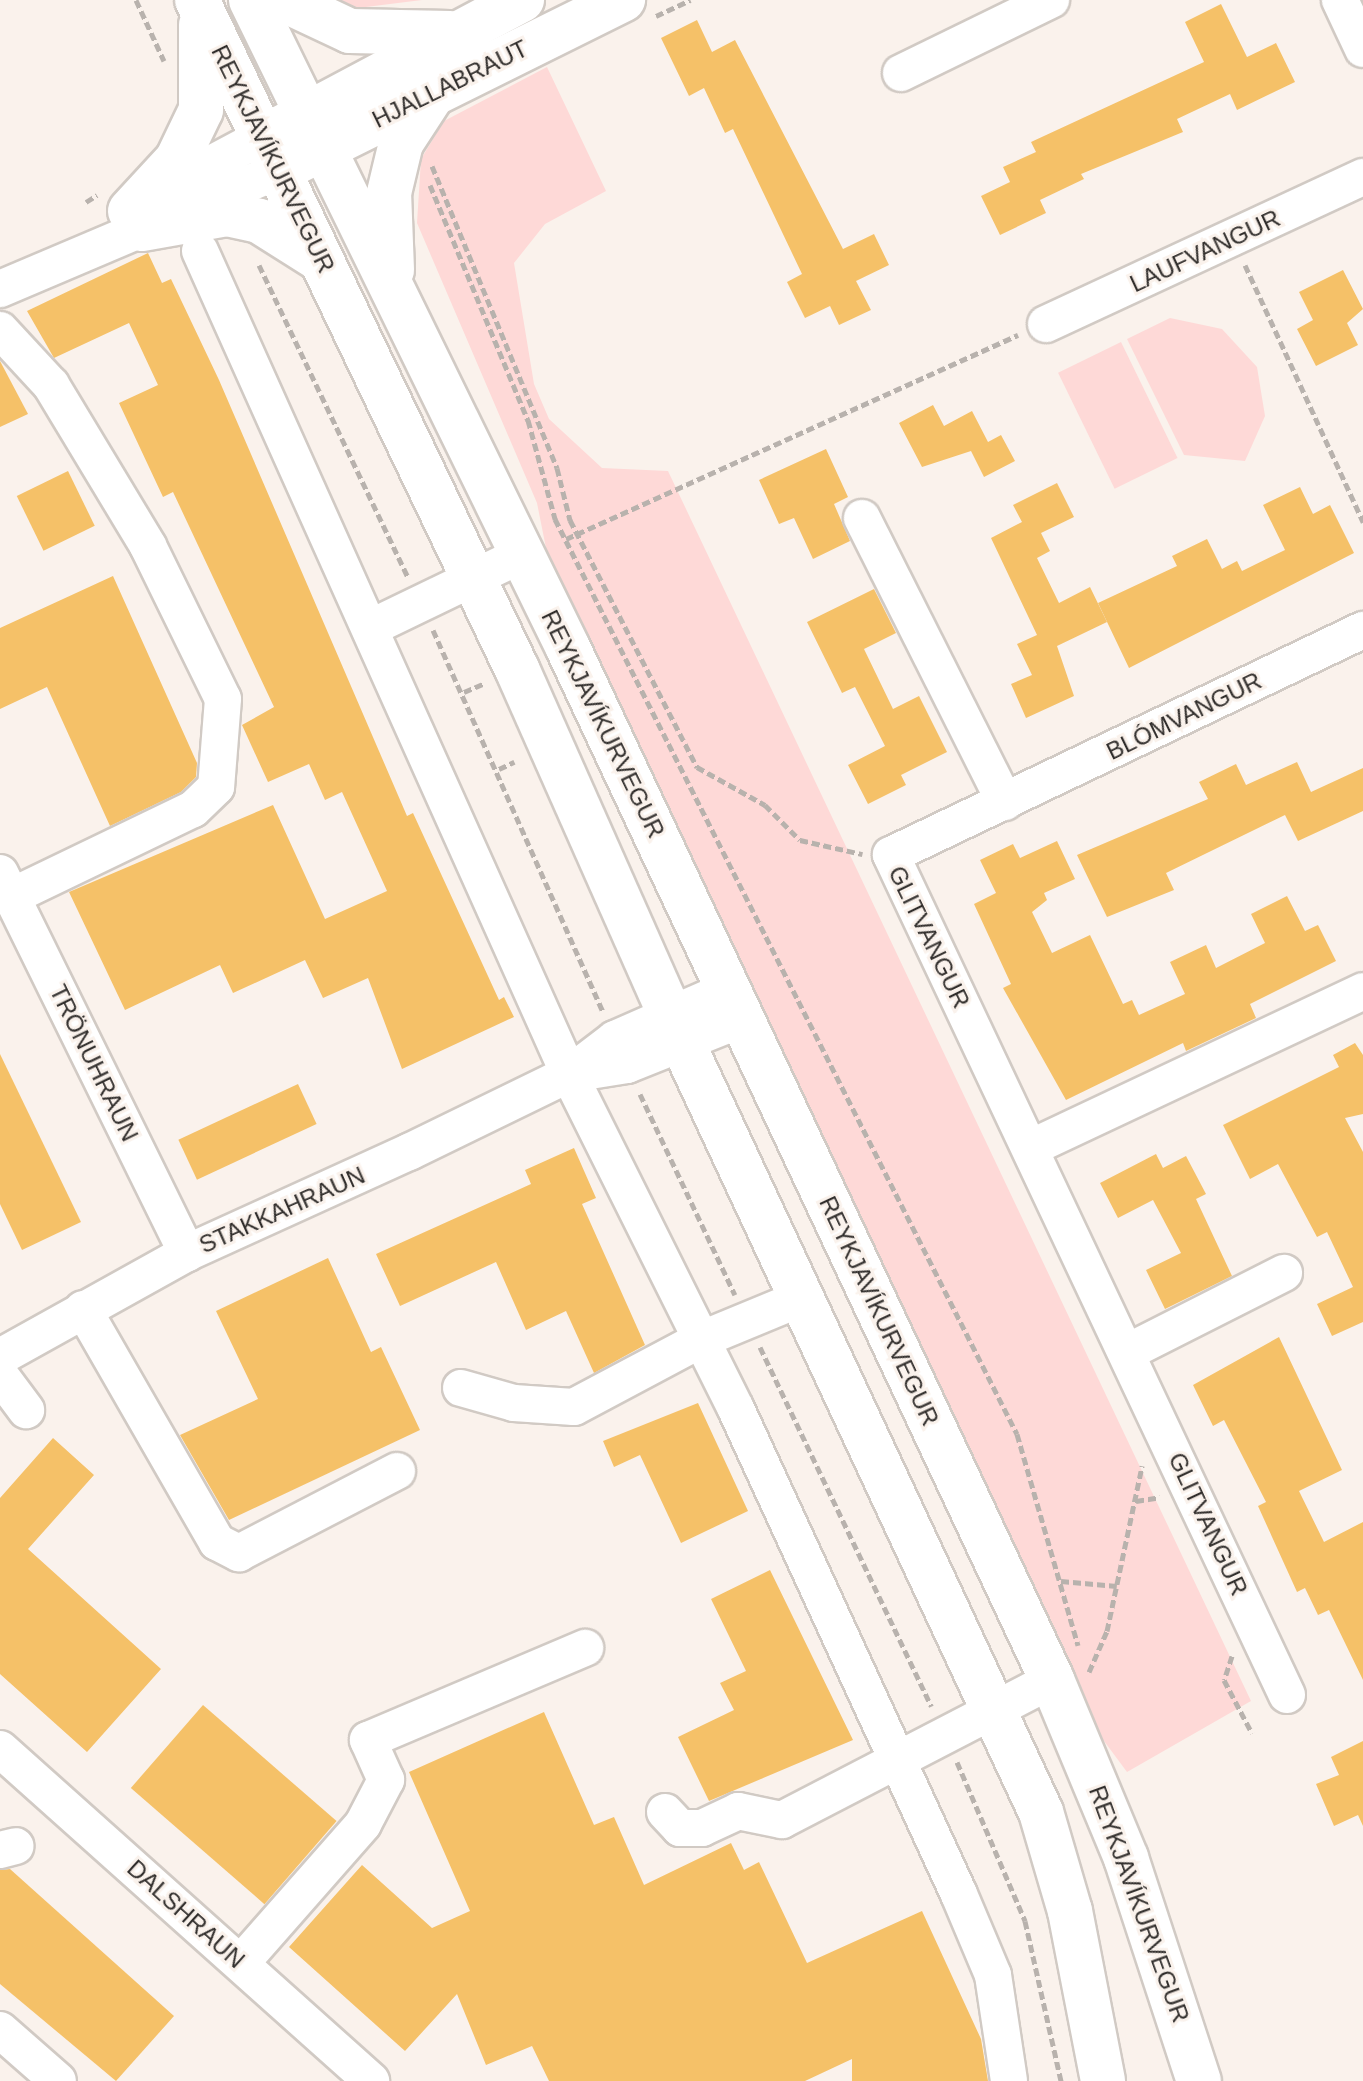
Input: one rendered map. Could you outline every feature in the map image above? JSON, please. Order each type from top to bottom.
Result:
[{"type":"main road","name":"REYKJAVÍKURVEGUR","points":[[251,0],[735,1004],[1075,1667],[1126,1858],[1199,2081]]},
{"type":"main road","points":[[284,0],[350,31],[460,32]]},
{"type":"main road","name":"HJALLABRAUT","points":[[315,132],[460,32],[522,0]]},
{"type":"main road","name":"HJALLABRAUT","points":[[270,154],[315,132],[436,90],[566,12],[623,0]]},
{"type":"main road","name":"REYKJAVÍKURVEGUR","points":[[198,3],[321,260],[995,1709],[1058,1869],[1103,2081]]},
{"type":"main road","points":[[126,209],[177,160],[201,110],[198,3]]},
{"type":"main road","points":[[395,296],[387,225],[397,162],[436,90]]},
{"type":"main road","points":[[126,209],[227,214],[259,221],[321,260]]},
{"type":"street","points":[[901,73],[1051,0]]},
{"type":"street","points":[[1340,0],[1363,49]]},
{"type":"street","points":[[0,289],[98,242],[126,209],[270,154]]},
{"type":"street","name":"LAUFVANGUR","points":[[1038,330],[1363,177]]},
{"type":"street","points":[[200,251],[372,627],[569,1074],[700,1340],[899,1760],[993,1975],[1009,2081]]},
{"type":"street","points":[[0,330],[51,385],[92,452],[148,546],[223,699],[216,787],[209,795],[193,809],[7,898]]},
{"type":"street","points":[[862,518],[1005,802]]},
{"type":"street","points":[[372,627],[521,555]]},
{"type":"street","name":"BLÓMVANGUR","points":[[891,855],[1363,630]]},
{"type":"street","name":"GLITVANGUR","points":[[891,855],[1128,1352],[1287,1695]]},
{"type":"street","name":"TRÖNUHRAUN","points":[[7,898],[187,1253]]},
{"type":"street","points":[[1030,1148],[1363,991]]},
{"type":"street","name":"STAKKAHRAUN","points":[[0,1357],[187,1253],[569,1074],[735,1004]]},
{"type":"street","points":[[1128,1352],[1284,1273]]},
{"type":"street","points":[[461,1388],[514,1403],[574,1407],[700,1340],[802,1298]]},
{"type":"street","points":[[83,1309],[217,1542],[239,1553],[397,1471]]},
{"type":"street","points":[[0,1375],[26,1410]]},
{"type":"street","points":[[241,1963],[363,1824],[386,1780],[368,1740],[585,1648]]},
{"type":"street","points":[[665,1812],[680,1828],[702,1828],[738,1811],[782,1820],[1075,1667]]},
{"type":"street","name":"DALSHRAUN","points":[[0,1749],[371,2081]]},
{"type":"street","points":[[0,2030],[58,2081]]},
{"type":"path","points":[[136,0],[168,71]]},
{"type":"path","points":[[397,162],[436,170],[557,468],[577,535],[697,767],[765,805],[800,840],[838,853],[891,855]]},
{"type":"path","points":[[397,162],[417,171],[428,182],[528,420],[566,539],[1017,1434],[1061,1581],[1075,1667]]},
{"type":"path","points":[[86,202],[126,209]]},
{"type":"path","points":[[1239,252],[1363,522]]},
{"type":"path","points":[[257,261],[499,769],[621,1052],[945,1735],[1025,1921],[1061,2081]]},
{"type":"path","points":[[566,539],[1038,330]]},
{"type":"path","points":[[600,635],[624,626]]},
{"type":"path","points":[[499,769],[514,762]]},
{"type":"path","points":[[686,772],[697,767]]},
{"type":"path","points":[[1075,1667],[1117,1586],[1144,1455]]},
{"type":"path","points":[[1135,1502],[1165,1499]]},
{"type":"path","points":[[1061,1581],[1117,1586]]},
{"type":"shaded area","points":[[319,0],[422,0],[350,9]]},
{"type":"shaded area","points":[[547,67],[606,191],[545,224],[514,263],[534,384],[549,419],[602,468],[668,471],[1251,1701],[1127,1772],[1084,1714],[888,1301],[547,553],[537,503],[417,223],[421,159],[444,121]]},
{"type":"shaded area","points":[[1170,318],[1222,329],[1257,367],[1265,416],[1245,461],[1184,455],[1127,339]]},
{"type":"shaded area","points":[[1121,342],[1178,458],[1115,489],[1058,373]]},
{"type":"building","points":[[1221,4],[1247,57],[1276,43],[1295,82],[1237,110],[1230,94],[1177,119],[1183,132],[1081,174],[1084,179],[1040,200],[1046,213],[1000,235],[981,196],[1010,182],[1003,167],[1036,152],[1031,142],[1204,62],[1185,22]]},
{"type":"building","points":[[697,20],[712,52],[735,40],[843,249],[874,234],[889,265],[856,281],[871,310],[839,325],[830,306],[805,318],[787,282],[802,274],[733,129],[725,133],[704,88],[689,96],[661,38]]},
{"type":"building","points":[[148,253],[162,283],[171,279],[219,380],[407,816],[413,813],[499,1000],[504,997],[514,1017],[402,1069],[368,978],[323,998],[305,960],[233,993],[220,965],[125,1010],[69,892],[273,805],[325,919],[387,891],[342,792],[325,800],[309,764],[268,782],[242,725],[274,707],[173,492],[163,497],[119,403],[158,385],[129,323],[54,358],[27,311]]},
{"type":"building","points":[[1343,270],[1363,309],[1347,323],[1358,345],[1316,366],[1297,329],[1313,320],[1299,292]]},
{"type":"building","points":[[0,361],[28,414],[0,427]]},
{"type":"building","points":[[933,405],[944,426],[972,411],[988,442],[1001,435],[1015,461],[984,477],[971,451],[922,467],[899,423]]},
{"type":"building","points":[[826,449],[848,497],[834,504],[850,541],[813,559],[794,518],[779,524],[759,480]]},
{"type":"building","points":[[68,471],[95,526],[44,551],[17,496]]},
{"type":"building","points":[[1057,483],[1074,517],[1041,533],[1050,551],[1037,558],[1059,603],[1090,587],[1107,622],[1057,646],[1074,696],[1026,718],[1011,684],[1032,675],[1017,644],[1037,635],[991,538],[1022,522],[1013,505]]},
{"type":"building","points":[[1300,487],[1313,514],[1330,505],[1354,553],[1129,668],[1098,603],[1177,566],[1172,556],[1207,539],[1222,569],[1237,561],[1242,571],[1285,550],[1263,505]]},
{"type":"building","points":[[113,576],[197,763],[196,777],[181,792],[110,826],[47,687],[0,709],[0,628]]},
{"type":"building","points":[[874,589],[896,633],[864,649],[893,709],[919,696],[947,752],[901,775],[906,785],[868,804],[848,765],[885,746],[855,687],[842,693],[807,622]]},
{"type":"building","points":[[1297,762],[1311,792],[1363,768],[1363,811],[1298,841],[1285,815],[1166,873],[1174,890],[1107,917],[1077,855],[1208,799],[1199,782],[1236,764],[1246,785]]},
{"type":"building","points":[[1057,841],[1075,879],[1044,893],[1047,900],[1032,912],[1052,953],[1090,935],[1123,1004],[1132,1000],[1139,1015],[1185,994],[1170,962],[1206,945],[1216,968],[1265,943],[1251,914],[1287,896],[1305,931],[1318,925],[1336,961],[1250,1004],[1256,1018],[1186,1051],[1183,1043],[1066,1100],[1003,988],[1011,984],[974,904],[996,893],[980,860],[1013,844],[1020,858]]},
{"type":"building","points":[[1355,1043],[1363,1055],[1363,1114],[1345,1118],[1363,1152],[1363,1322],[1332,1336],[1317,1304],[1353,1287],[1327,1232],[1317,1237],[1278,1164],[1250,1179],[1223,1125],[1339,1067],[1333,1055]]},
{"type":"building","points":[[0,1054],[81,1222],[22,1250],[0,1204]]},
{"type":"building","points":[[298,1084],[317,1124],[197,1180],[178,1140]]},
{"type":"building","points":[[574,1148],[596,1198],[582,1204],[645,1345],[594,1373],[566,1311],[526,1330],[496,1262],[400,1306],[376,1254],[531,1184],[525,1170]]},
{"type":"building","points":[[1156,1154],[1163,1168],[1186,1156],[1206,1194],[1196,1199],[1232,1276],[1165,1309],[1146,1270],[1181,1253],[1153,1200],[1118,1218],[1100,1183]]},
{"type":"building","points":[[328,1258],[371,1352],[381,1347],[420,1430],[229,1520],[180,1435],[258,1399],[216,1311]]},
{"type":"building","points":[[1279,1337],[1342,1470],[1299,1491],[1324,1542],[1363,1522],[1363,1680],[1329,1610],[1318,1615],[1305,1588],[1297,1592],[1258,1506],[1266,1502],[1224,1420],[1213,1426],[1193,1385]]},
{"type":"building","points":[[698,1403],[748,1511],[681,1543],[640,1455],[614,1467],[603,1441]]},
{"type":"building","points":[[53,1438],[94,1475],[28,1549],[161,1669],[87,1752],[0,1674],[0,1498]]},
{"type":"building","points":[[770,1570],[853,1740],[709,1801],[678,1737],[734,1710],[720,1683],[746,1671],[711,1599]]},
{"type":"building","points":[[203,1705],[337,1821],[264,1904],[131,1788]]},
{"type":"building","points":[[544,1712],[594,1825],[614,1817],[644,1885],[731,1843],[744,1870],[759,1862],[807,1963],[922,1911],[981,2039],[988,2081],[852,2081],[852,2059],[805,2081],[549,2081],[532,2046],[486,2065],[457,1994],[405,2051],[289,1947],[362,1865],[432,1928],[470,1911],[409,1772]]},
{"type":"building","points":[[1363,1741],[1363,1826],[1358,1815],[1334,1826],[1316,1784],[1339,1775],[1331,1757]]},
{"type":"building","points":[[10,1869],[174,2016],[116,2081],[0,1984],[0,1870]]}]
